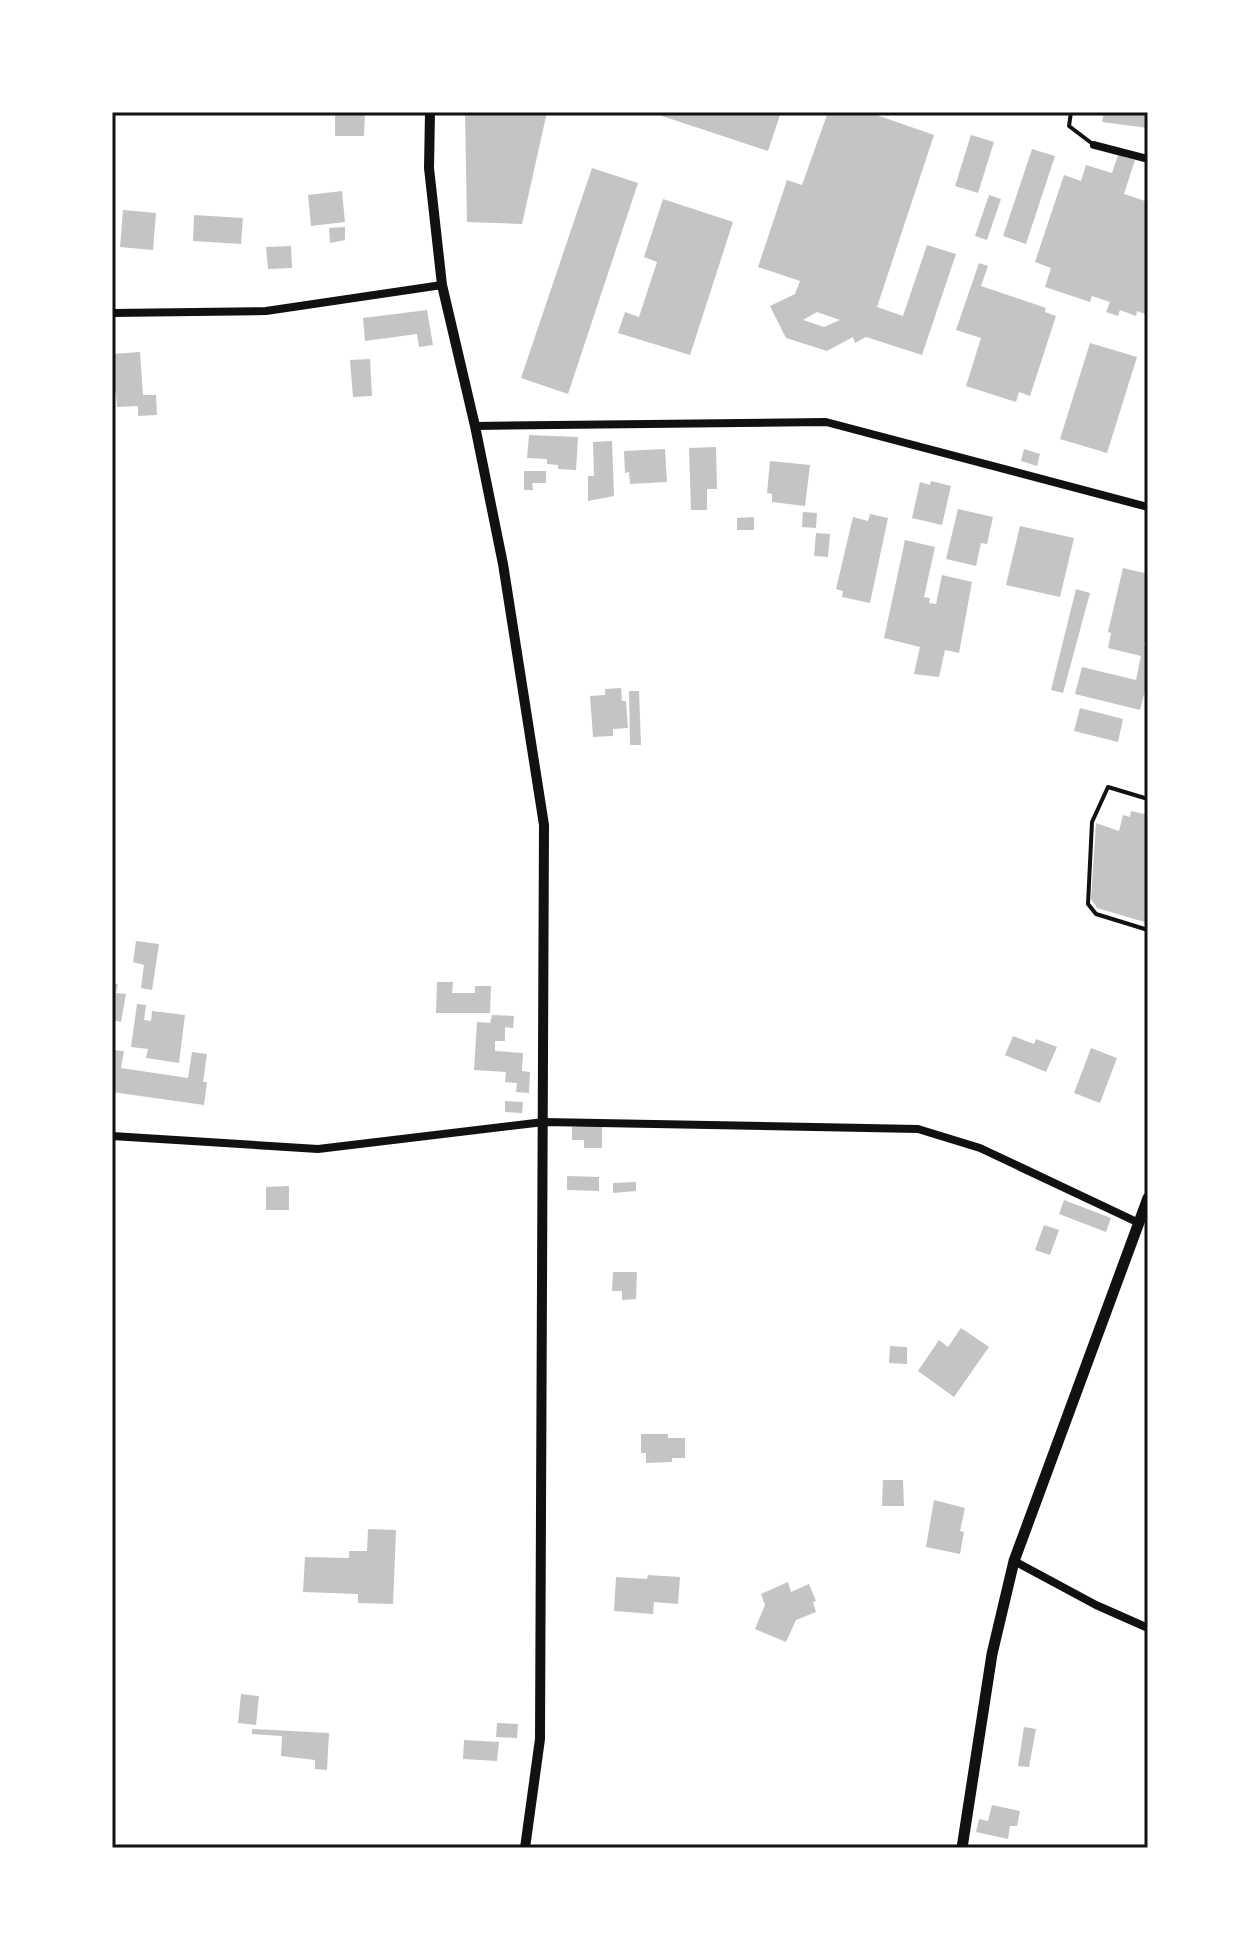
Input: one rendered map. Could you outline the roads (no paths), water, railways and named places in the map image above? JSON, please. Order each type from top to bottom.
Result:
[{"type":"main road","points":[[962,1848],[992,1654],[1014,1561],[1147,1206]]},
{"type":"street","points":[[430,112],[429,168],[442,285],[503,564],[544,825],[540,1739],[525,1848]]},
{"type":"street","points":[[1094,145],[1148,159]]},
{"type":"street","points":[[112,313],[266,311],[442,285]]},
{"type":"street","points":[[475,426],[826,422],[1148,507]]},
{"type":"street","points":[[112,1136],[318,1149],[544,1122],[918,1129],[980,1148],[1139,1223]]},
{"type":"street","points":[[1014,1561],[1096,1605],[1148,1628]]},
{"type":"lane","points":[[1071,112],[1069,126],[1094,145]]},
{"type":"lane","points":[[1148,799],[1108,787],[1092,822],[1088,904],[1096,914],[1148,930]]}]
